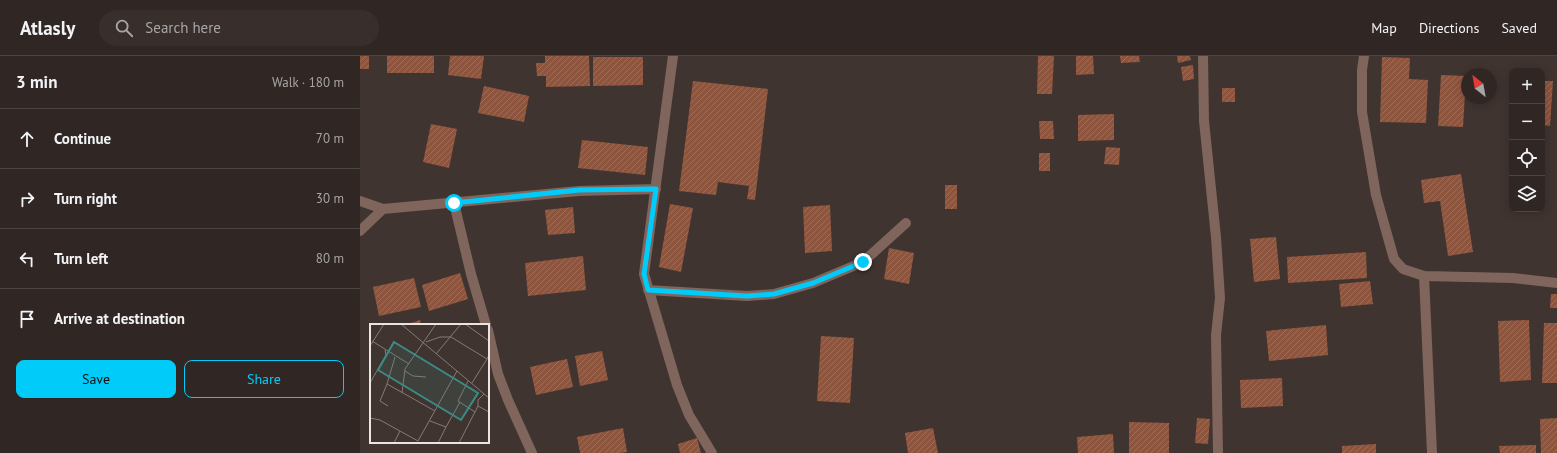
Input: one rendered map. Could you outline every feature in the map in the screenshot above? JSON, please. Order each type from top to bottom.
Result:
[{"type":"street","points":[[673,56],[644,274],[680,393],[689,415],[712,453]]},
{"type":"street","points":[[1203,56],[1204,121],[1216,237],[1220,298],[1216,334],[1218,453]]},
{"type":"street","points":[[1364,56],[1362,70],[1362,112],[1376,195],[1394,259],[1403,269],[1424,276],[1513,278],[1557,283]]},
{"type":"street","points":[[360,201],[383,209],[579,190],[656,189]]},
{"type":"street","points":[[454,203],[471,274],[486,324]]},
{"type":"street","points":[[360,231],[383,209]]},
{"type":"street","points":[[648,290],[747,296],[774,294],[813,283],[863,262],[906,223]]},
{"type":"street","points":[[1424,276],[1432,453]]},
{"type":"street","points":[[489,334],[498,374],[532,453]]},
{"type":"building","points":[[360,56],[369,56],[369,69],[360,69]]},
{"type":"building","points":[[387,56],[434,56],[434,73],[387,73]]},
{"type":"building","points":[[450,56],[484,56],[481,79],[448,75]]},
{"type":"building","points":[[545,56],[589,56],[590,86],[546,87],[546,76],[537,76],[536,63],[545,63]]},
{"type":"building","points":[[1038,56],[1054,56],[1052,94],[1037,94]]},
{"type":"building","points":[[1076,56],[1093,56],[1094,74],[1076,75]]},
{"type":"building","points":[[1120,56],[1139,56],[1140,62],[1121,63]]},
{"type":"building","points":[[1177,56],[1190,56],[1191,60],[1178,63]]},
{"type":"building","points":[[593,57],[643,57],[643,85],[593,86]]},
{"type":"building","points":[[1382,57],[1410,58],[1409,79],[1428,80],[1426,123],[1380,122]]},
{"type":"building","points":[[1193,65],[1194,79],[1183,81],[1181,67]]},
{"type":"building","points":[[1441,75],[1461,76],[1461,104],[1464,104],[1463,127],[1438,126]]},
{"type":"building","points":[[693,81],[768,89],[755,200],[747,199],[749,186],[718,182],[716,195],[679,191]]},
{"type":"building","points":[[1545,81],[1553,81],[1550,126],[1545,125]]},
{"type":"building","points":[[484,86],[529,96],[524,122],[478,113]]},
{"type":"building","points":[[1222,88],[1235,88],[1235,102],[1222,102]]},
{"type":"building","points":[[1114,114],[1114,140],[1078,141],[1078,115]]},
{"type":"building","points":[[1039,121],[1053,121],[1054,139],[1040,139]]},
{"type":"building","points":[[431,124],[457,129],[449,168],[423,162]]},
{"type":"building","points":[[582,140],[648,147],[645,175],[578,168]]},
{"type":"building","points":[[1106,147],[1120,148],[1119,165],[1104,164]]},
{"type":"building","points":[[1039,153],[1050,153],[1050,171],[1039,171]]},
{"type":"building","points":[[1461,174],[1473,252],[1448,256],[1440,201],[1424,203],[1421,180]]},
{"type":"building","points":[[945,185],[957,185],[957,209],[945,209]]},
{"type":"building","points":[[670,204],[693,208],[681,272],[659,267]]},
{"type":"building","points":[[830,205],[832,251],[805,253],[803,207]]},
{"type":"building","points":[[573,207],[575,233],[548,235],[545,210]]},
{"type":"building","points":[[1276,237],[1280,279],[1254,282],[1250,239]]},
{"type":"building","points":[[889,248],[914,253],[909,284],[884,279]]},
{"type":"building","points":[[1366,252],[1367,278],[1288,283],[1287,257]]},
{"type":"building","points":[[583,256],[586,290],[528,296],[525,263]]},
{"type":"building","points":[[460,273],[468,299],[429,311],[422,285]]},
{"type":"building","points":[[414,278],[421,307],[379,316],[373,287]]},
{"type":"building","points":[[1370,281],[1373,304],[1341,307],[1339,284]]},
{"type":"building","points":[[1551,294],[1557,294],[1557,308],[1550,308]]},
{"type":"building","points":[[420,320],[421,324],[408,324]]},
{"type":"building","points":[[1529,320],[1531,380],[1500,382],[1498,321]]},
{"type":"building","points":[[1544,323],[1557,323],[1557,383],[1542,383]]},
{"type":"building","points":[[1326,325],[1328,355],[1269,361],[1266,331]]},
{"type":"building","points":[[821,336],[854,338],[850,403],[817,401]]},
{"type":"building","points":[[602,351],[608,380],[580,386],[575,356]]},
{"type":"building","points":[[567,359],[573,387],[536,395],[530,367]]},
{"type":"building","points":[[1282,378],[1283,406],[1241,408],[1240,380]]},
{"type":"building","points":[[1197,418],[1210,419],[1208,444],[1195,443]]},
{"type":"building","points":[[1557,418],[1557,453],[1541,453],[1540,419]]},
{"type":"building","points":[[1129,422],[1169,423],[1169,453],[1129,453]]},
{"type":"building","points":[[623,428],[627,452],[580,453],[577,437]]},
{"type":"building","points":[[933,428],[938,453],[908,453],[905,433]]},
{"type":"building","points":[[1113,434],[1114,453],[1078,453],[1077,437]]},
{"type":"building","points":[[697,438],[701,453],[680,453],[678,444]]},
{"type":"building","points":[[1376,444],[1376,453],[1342,453],[1342,446]]},
{"type":"building","points":[[1536,445],[1536,453],[1500,453],[1499,446]]},
{"type":"route","points":[[454,203],[579,190],[656,189],[644,274],[648,290],[747,296],[774,294],[813,283],[863,262]]}]
